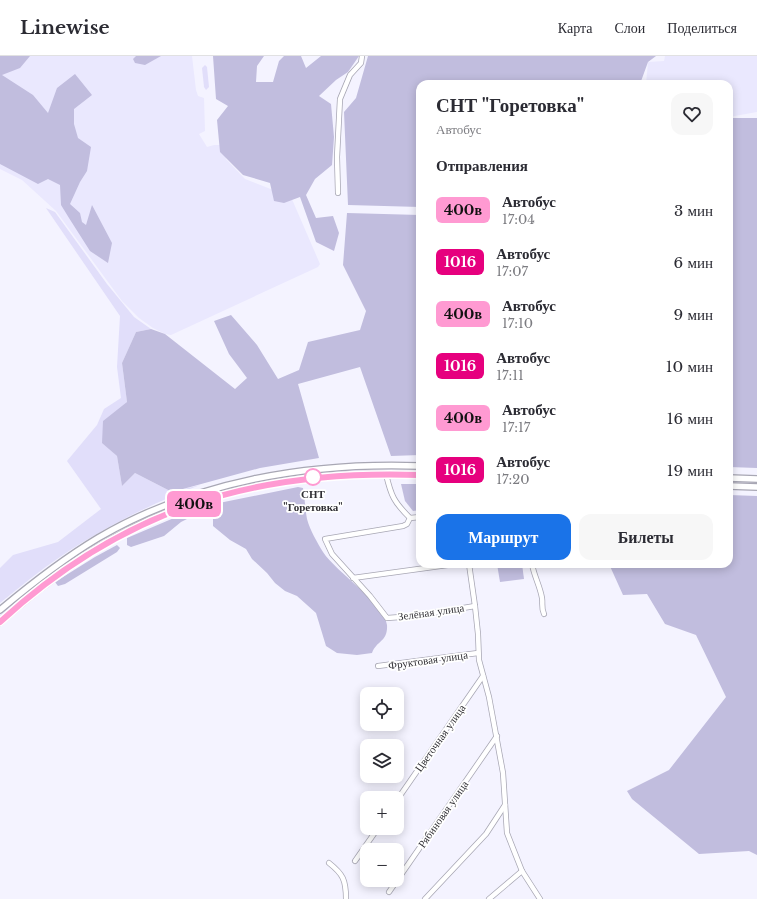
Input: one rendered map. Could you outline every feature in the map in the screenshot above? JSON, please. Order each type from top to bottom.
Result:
[{"type":"main road","points":[[0,610],[52,568],[91,543],[132,520],[174,502],[242,482],[284,474],[340,467],[386,465],[416,466]]},
{"type":"main road","points":[[0,622],[43,585],[82,558],[135,528],[175,510],[226,494],[282,482],[342,475],[416,475]]},
{"type":"main road","points":[[733,478],[757,479]]},
{"type":"main road","points":[[733,486],[757,487]]},
{"type":"street","points":[[338,192],[337,157],[340,99],[350,75],[361,63],[362,56]]},
{"type":"street","points":[[386,474],[394,500],[410,518]]},
{"type":"street","points":[[410,518],[416,517]]},
{"type":"street","points":[[410,518],[407,524],[403,526],[325,538],[332,554],[353,578],[426,568]]},
{"type":"street","points":[[469,568],[475,606],[478,634],[478,653],[482,676],[489,697],[503,772],[507,834],[522,871],[540,899]]},
{"type":"street","points":[[532,568],[542,598],[542,608],[544,614]]},
{"type":"street","name":"Зелёная улица","points":[[353,578],[370,596],[387,618],[415,616],[475,606]]},
{"type":"street","name":"Фруктовая улица","points":[[378,666],[478,653]]},
{"type":"street","name":"Цветочная улица","points":[[403,791],[482,676]]},
{"type":"street","name":"Рябиновая улица","points":[[389,892],[497,736]]},
{"type":"street","points":[[424,899],[486,834],[506,804]]},
{"type":"street","points":[[355,861],[373,835]]},
{"type":"street","points":[[329,863],[341,872],[346,889],[346,899]]},
{"type":"street","points":[[489,899],[522,871]]},
{"type":"shaded area","points":[[0,56],[192,56],[196,90],[198,96],[204,98],[205,131],[199,134],[207,147],[220,145],[224,150],[226,159],[245,179],[291,197],[320,264],[318,267],[171,335],[165,334],[153,328],[139,318],[122,301],[56,211],[22,180],[0,169]]},
{"type":"shaded area","points":[[0,56],[30,56],[20,68],[2,75],[33,95],[48,113],[57,88],[75,74],[92,95],[74,109],[74,124],[78,138],[91,147],[87,171],[70,204],[80,213],[82,222],[86,225],[92,205],[112,243],[108,263],[90,251],[61,205],[60,185],[48,179],[38,184],[0,164]]},
{"type":"shaded area","points":[[136,56],[161,56],[145,65],[135,63],[133,59]]},
{"type":"shaded area","points":[[213,56],[264,56],[257,66],[256,82],[273,82],[279,61],[284,56],[301,56],[306,68],[321,56],[359,56],[348,72],[336,80],[319,96],[331,104],[334,137],[332,165],[315,179],[306,195],[316,218],[333,216],[339,233],[334,251],[316,242],[300,197],[284,203],[274,201],[270,183],[243,175],[220,152],[217,120],[228,106],[216,99]]},
{"type":"shaded area","points":[[368,56],[656,56],[648,62],[641,80],[416,80],[416,207],[348,205],[344,112],[356,98]]},
{"type":"shaded area","points":[[665,56],[757,56],[757,112],[733,116],[733,80],[646,80],[648,62],[664,61]]},
{"type":"shaded area","points":[[205,65],[207,67],[209,87],[206,90],[204,87],[202,68]]},
{"type":"shaded area","points":[[733,118],[757,118],[757,468],[733,467]]},
{"type":"shaded area","points":[[46,208],[55,212],[107,284],[134,317],[151,329],[136,332],[122,363],[127,402],[102,442],[117,456],[122,486],[135,473],[172,492],[200,485],[146,508],[77,546],[52,562],[0,603],[0,568],[13,555],[58,542],[101,509],[67,461],[97,425],[104,409],[121,398],[117,367],[120,316]]},
{"type":"shaded area","points":[[347,213],[416,215],[416,455],[391,456],[360,367],[298,384],[319,458],[260,468],[172,492],[135,473],[122,486],[117,456],[102,443],[103,421],[127,402],[122,363],[136,332],[151,329],[165,334],[235,389],[247,378],[229,354],[214,321],[231,315],[257,345],[278,379],[299,370],[308,342],[360,330],[366,311],[343,265]]},
{"type":"shaded area","points":[[341,470],[367,472],[290,477],[245,486],[198,500],[197,498],[245,484],[283,476]]},
{"type":"shaded area","points":[[401,484],[416,484],[416,511],[413,511],[405,501]]},
{"type":"shaded area","points":[[298,487],[303,488],[307,519],[323,552],[338,569],[369,598],[384,617],[387,625],[386,635],[372,653],[357,655],[337,653],[326,646],[316,613],[297,596],[285,591],[275,583],[252,559],[246,549],[230,540],[213,526],[213,518],[205,508],[214,504]]},
{"type":"shaded area","points":[[733,495],[757,496],[757,855],[749,851],[699,854],[632,799],[627,791],[669,770],[726,697],[696,635],[665,624],[647,594],[623,595],[611,568],[733,568]]},
{"type":"shaded area","points":[[188,512],[193,514],[191,517],[181,522],[164,536],[131,547],[127,545],[127,538]]},
{"type":"shaded area","points":[[118,533],[43,582],[0,618],[0,615],[4,611],[42,580]]},
{"type":"shaded area","points":[[117,545],[120,548],[117,552],[65,584],[58,586],[55,582],[95,557]]},
{"type":"shaded area","points":[[498,568],[523,568],[524,579],[500,582]]},
{"type":"bus line","name":"400в","points":[[0,622],[43,585],[93,551],[153,519],[190,505],[246,489],[300,479],[342,475],[416,475]]},
{"type":"place","name":"СНТ \"Горетовка\"","points":[[313,477]]}]
